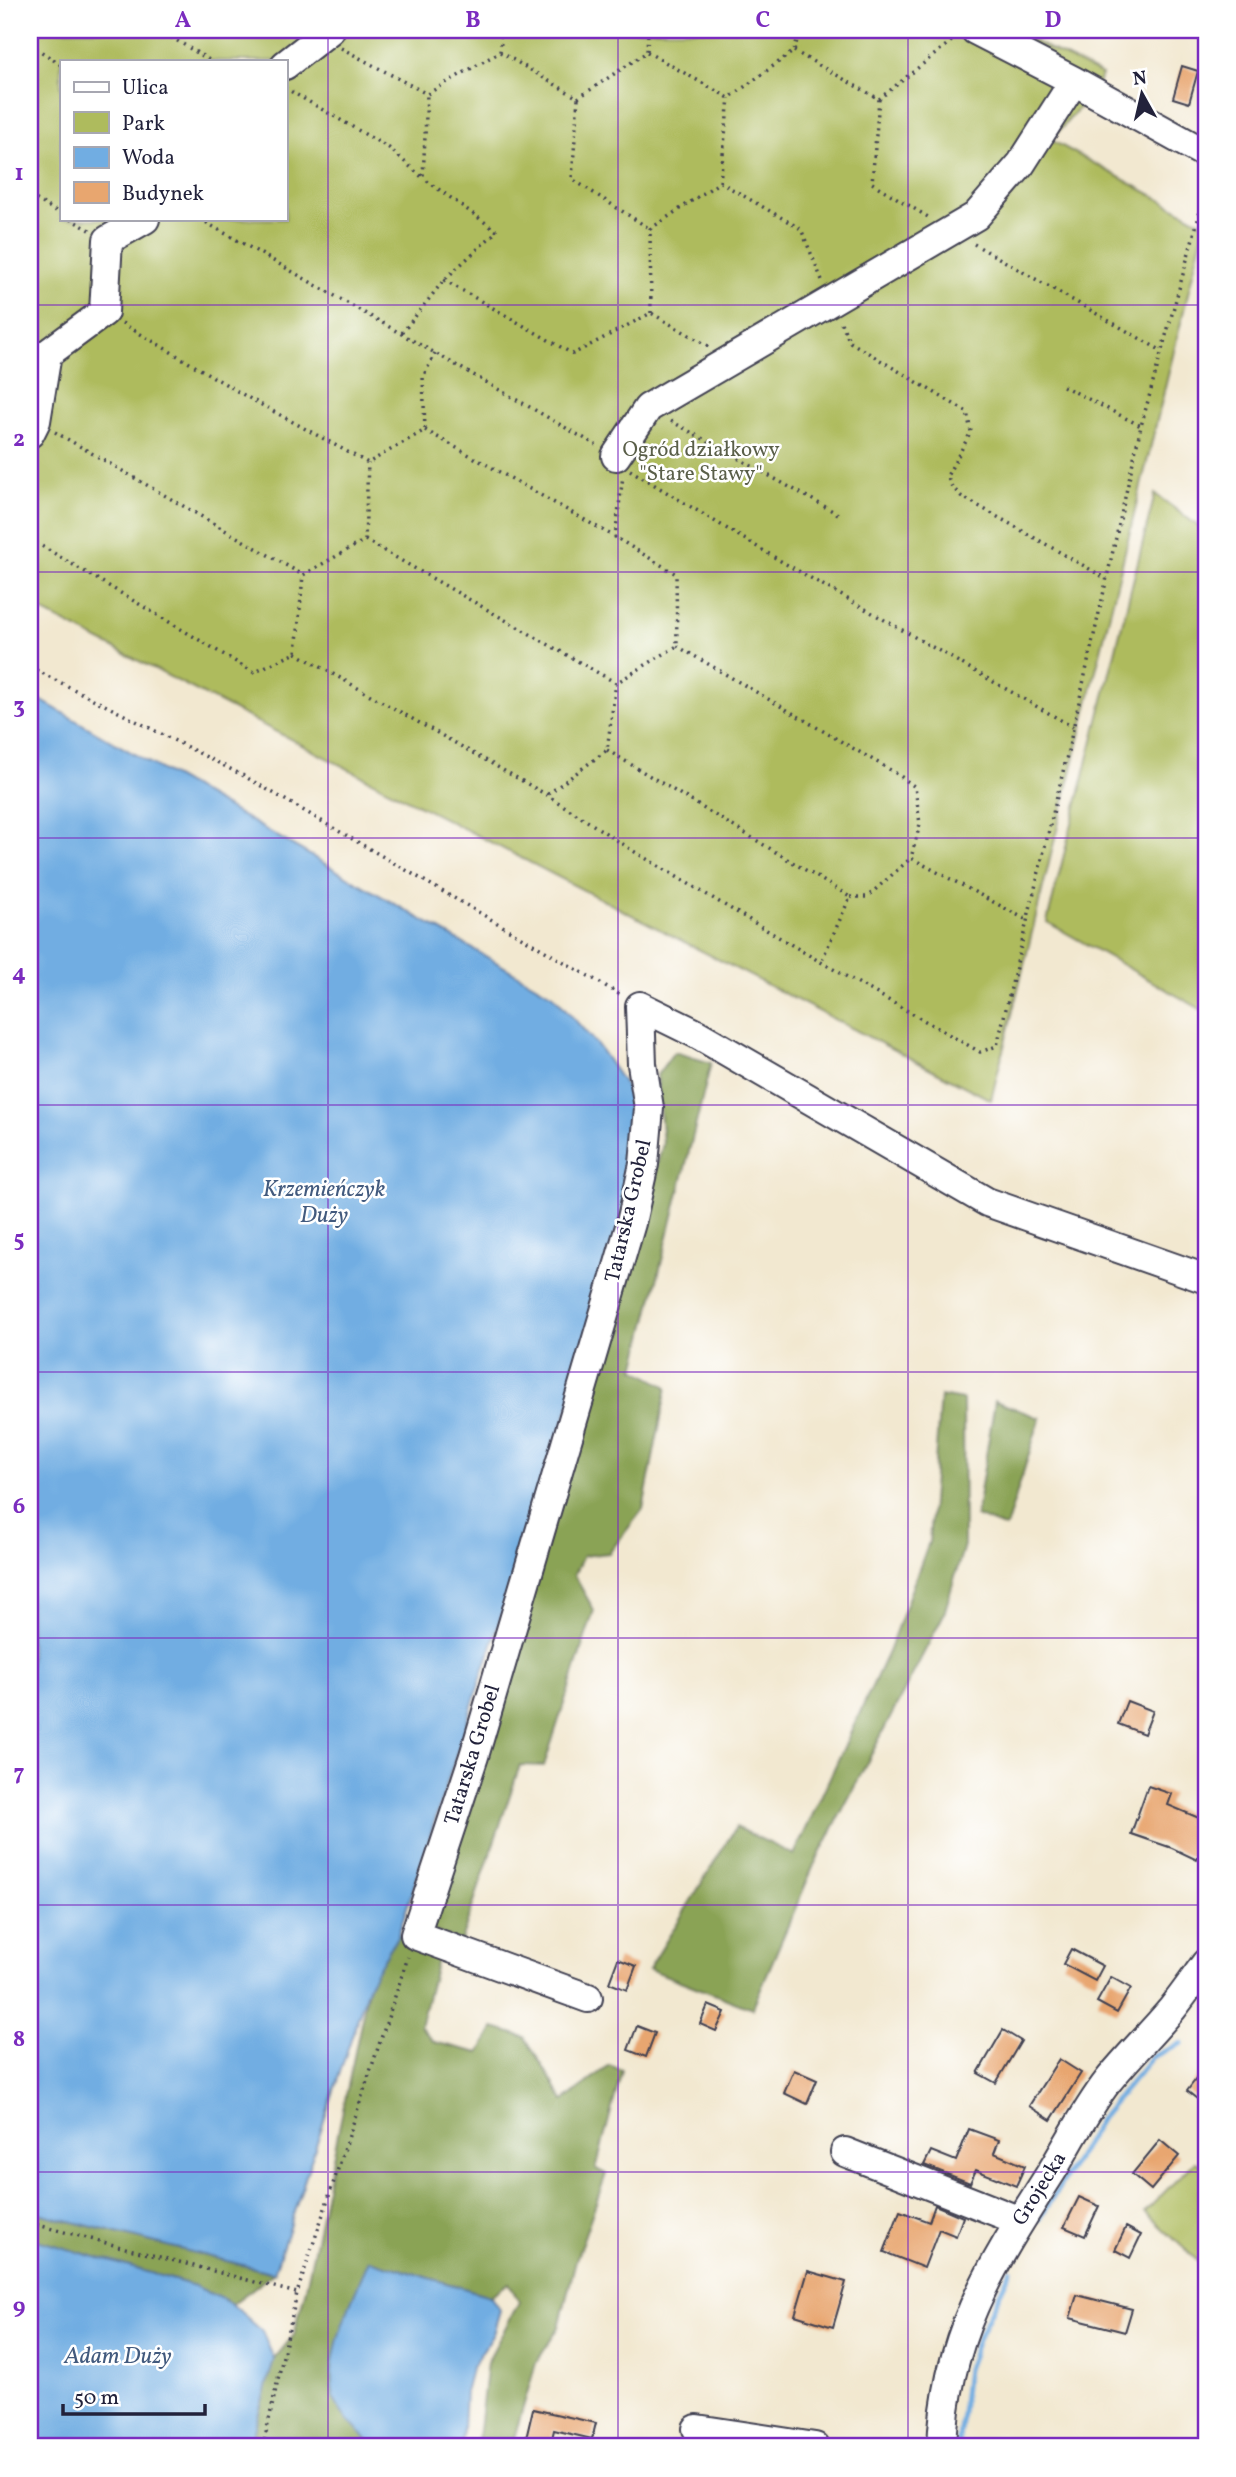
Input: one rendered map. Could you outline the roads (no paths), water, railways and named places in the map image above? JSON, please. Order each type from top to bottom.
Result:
[{"type":"street","points":[[287,63],[325,34]]},
{"type":"street","points":[[965,34],[1074,81],[1206,155],[1206,152]]},
{"type":"street","points":[[616,456],[648,408],[976,216],[1021,164],[1074,81]]},
{"type":"street","points":[[33,427],[47,354],[104,312],[108,240],[143,220]]},
{"type":"street","name":"Tatarska Grobel","points":[[588,1998],[415,1935],[474,1756],[631,1223],[644,1164],[649,1108],[642,1064],[640,1006],[697,1034],[987,1202],[1206,1279]]},
{"type":"street","name":"Grojecka","points":[[942,2447],[947,2390],[961,2336],[982,2287],[1107,2082],[1172,2009],[1206,1962]]},
{"type":"street","points":[[845,2152],[1020,2221]]},
{"type":"street","points":[[697,2429],[815,2447]]},
{"type":"water","name":"Krzemieńczyk Duży","points":[[30,694],[553,995],[599,1047],[625,1085],[637,1122],[613,1269],[398,1935],[369,1984],[274,2273],[30,2211]]},
{"type":"water","name":"Adam Duży","points":[[30,2238],[195,2286],[232,2304],[262,2331],[274,2359],[249,2447],[30,2447]]},
{"type":"water","points":[[369,2260],[490,2296],[500,2310],[493,2334],[471,2369],[465,2392],[462,2447],[371,2447],[370,2442],[340,2410],[333,2395],[334,2356],[346,2314]]},
{"type":"waterway","points":[[1040,2219],[1101,2118],[1152,2057],[1182,2043]]},
{"type":"waterway","points":[[958,2447],[967,2369],[981,2332],[1011,2270]]},
{"type":"park label","name":"Ogród działkowy \"Stare Stawy\"","points":[[701,462]]}]
